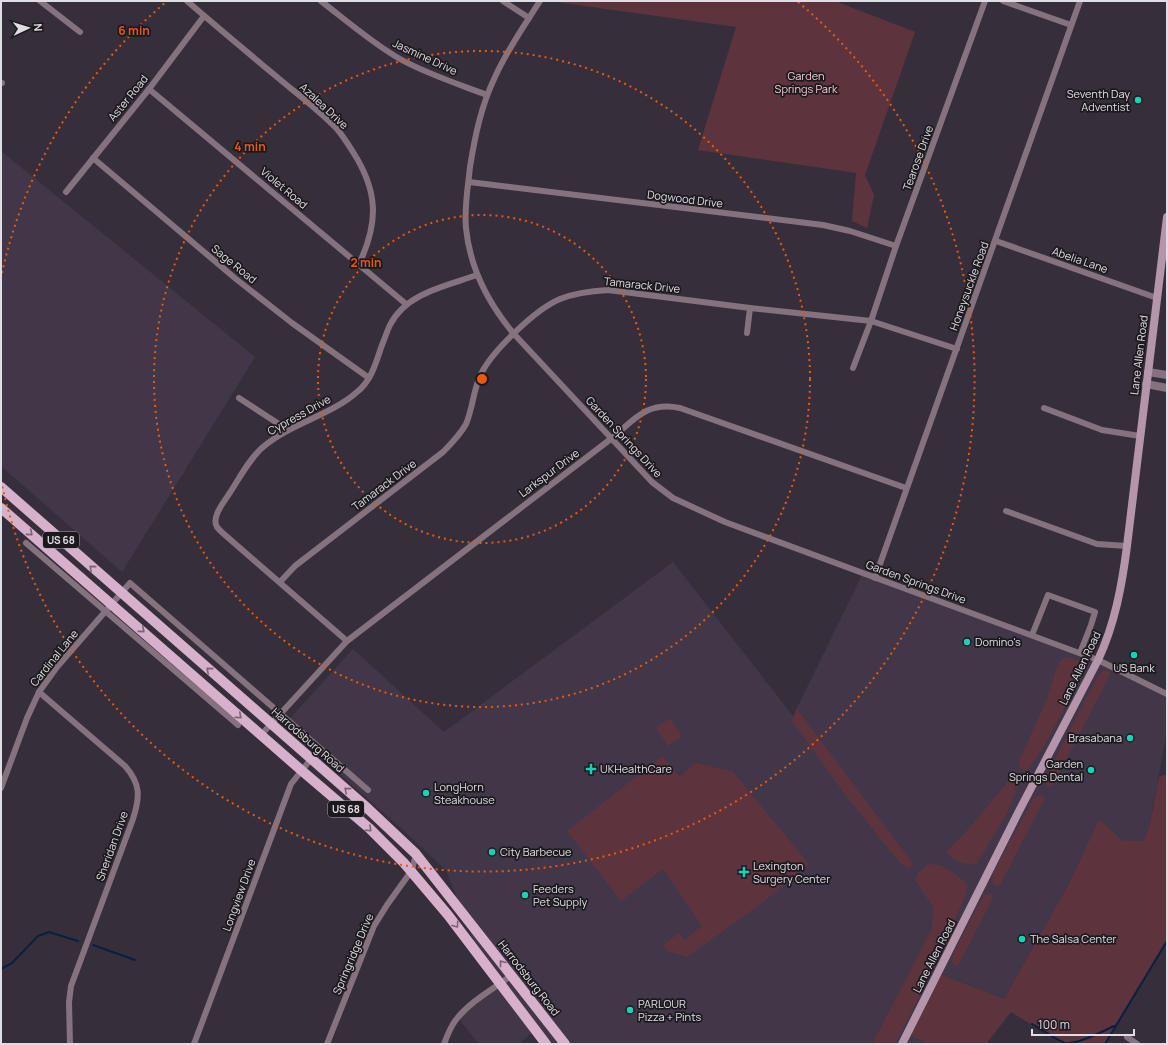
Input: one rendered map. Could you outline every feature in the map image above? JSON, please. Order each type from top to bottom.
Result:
[{"type":"main road","name":"Lane Allen Road","points":[[902,1044],[1018,813],[1106,645],[1117,607],[1127,546],[1167,217]]},
{"type":"main road","name":"Harrodsburg Road","points":[[1,487],[311,759],[416,854],[565,1044]]},
{"type":"main road","name":"US 68","points":[[1,508],[369,828],[412,870],[448,914],[546,1044]]},
{"type":"street","points":[[40,1],[80,32]]},
{"type":"street","name":"Azalea Drive","points":[[187,1],[314,108],[337,130],[356,158],[370,185],[373,206],[371,231],[359,264]]},
{"type":"street","name":"Jasmine Drive","points":[[321,1],[372,40],[401,59],[430,73],[487,95]]},
{"type":"street","points":[[503,1],[529,18]]},
{"type":"street","name":"Garden Springs Drive","points":[[540,1],[501,64],[487,95],[476,130],[466,202],[466,228],[470,252],[477,275],[488,298],[514,334],[652,482],[673,498],[725,522],[1098,660],[1167,692]]},
{"type":"street","name":"Tearose Drive","points":[[853,368],[985,1]]},
{"type":"street","points":[[1003,1],[1071,25]]},
{"type":"street","name":"Honeysuckle Road","points":[[875,578],[1080,1]]},
{"type":"street","name":"Aster Road","points":[[66,192],[149,89],[204,16]]},
{"type":"street","name":"Violet Road","points":[[149,89],[406,304]]},
{"type":"street","name":"Sage Road","points":[[93,158],[236,279],[292,323],[369,378]]},
{"type":"street","name":"Dogwood Drive","points":[[469,182],[823,225],[850,231],[896,246]]},
{"type":"street","name":"Abelia Lane","points":[[996,241],[1157,298]]},
{"type":"street","name":"Cypress Drive","points":[[346,640],[221,531],[217,527],[216,520],[221,507],[262,448],[288,430],[344,402],[358,391],[369,378],[377,363],[390,324],[406,304],[435,289],[477,275]]},
{"type":"street","name":"Tamarack Drive","points":[[280,582],[295,566],[443,452],[456,439],[466,422],[482,372],[492,356],[537,314],[560,299],[592,291],[608,290],[750,308],[871,321],[957,349]]},
{"type":"street","points":[[747,333],[750,308]]},
{"type":"street","points":[[1148,372],[1167,375]]},
{"type":"street","points":[[1146,384],[1167,388]]},
{"type":"street","points":[[239,398],[288,430]]},
{"type":"street","name":"Larkspur Drive","points":[[261,735],[270,723],[346,640],[650,408],[670,406],[705,416],[906,488]]},
{"type":"street","points":[[1044,408],[1102,430],[1140,436]]},
{"type":"street","points":[[1006,511],[1097,544],[1127,546]]},
{"type":"street","points":[[26,543],[105,613],[238,725]]},
{"type":"street","name":"Cardinal Lane","points":[[1,788],[27,718],[39,692],[57,668],[130,583],[279,713]]},
{"type":"street","points":[[1032,635],[1048,595],[1095,612],[1080,653]]},
{"type":"street","name":"Sheridan Drive","points":[[39,692],[125,766],[133,774],[138,790],[137,805],[133,819],[71,986],[69,1002],[70,1044]]},
{"type":"street","points":[[279,713],[368,790]]},
{"type":"street","name":"Longview Drive","points":[[194,1044],[291,784],[311,759]]},
{"type":"street","name":"Springridge Drive","points":[[327,1044],[374,926],[379,916],[412,870],[416,854]]},
{"type":"street","points":[[444,1044],[454,1022],[461,1014],[476,1001],[512,976]]},
{"type":"street","points":[[1127,1037],[1137,1044]]},
{"type":"shaded area","points":[[1,151],[255,357],[122,572],[1,466]]},
{"type":"shaded area","points":[[673,562],[793,716],[863,573],[1098,660],[1167,693],[1167,730],[1150,824],[1144,841],[1123,841],[1099,819],[1069,883],[1004,999],[938,973],[908,1033],[928,1044],[546,1044],[535,1030],[519,1044],[479,1044],[458,1018],[500,984],[481,960],[446,870],[284,725],[353,649],[444,732]]},
{"type":"green space","name":"Garden Springs Park","points":[[835,1],[915,32],[865,175],[874,195],[867,228],[852,221],[856,173],[698,150],[736,27],[556,2]]},
{"type":"green space","points":[[1063,658],[1071,658],[1083,662],[1085,669],[1047,741],[1028,770],[1023,770],[1020,768],[1019,761],[1047,699],[1058,664]]},
{"type":"green space","points":[[1107,670],[1110,675],[1053,785],[1048,787],[1046,785],[1045,778],[1098,676],[1103,671]]},
{"type":"green space","points":[[797,709],[912,862],[911,867],[907,868],[900,863],[844,793],[792,721]]},
{"type":"green space","points":[[670,718],[682,736],[668,746],[656,728]]},
{"type":"green space","points":[[663,756],[679,777],[696,763],[733,772],[809,864],[766,900],[687,957],[667,951],[663,945],[679,933],[684,940],[702,926],[663,869],[621,901],[567,831]]},
{"type":"green space","points":[[1167,774],[1167,941],[1104,1044],[1063,1044],[1011,1012],[986,1044],[928,1044],[907,1033],[938,973],[1004,999],[1069,883],[1099,819],[1123,841],[1144,841],[1150,824],[1159,777]]},
{"type":"green space","points":[[1011,778],[1017,779],[1020,782],[1006,815],[977,864],[967,864],[952,858],[946,851],[972,825]]},
{"type":"green space","points":[[1042,795],[1045,798],[1000,885],[996,886],[992,883],[993,873],[1033,799]]},
{"type":"green space","points":[[928,864],[940,865],[957,875],[967,884],[965,897],[918,999],[895,1044],[872,1044],[932,929],[933,907],[915,880],[918,873]]},
{"type":"green space","points":[[992,894],[992,900],[957,967],[952,961],[953,954],[980,902],[985,895]]},
{"type":"waterway","points":[[1,969],[12,963],[38,936],[49,932],[78,941]]},
{"type":"waterway","points":[[1105,1044],[1167,941]]},
{"type":"waterway","points":[[93,945],[135,960]]},
{"type":"waterway","points":[[1032,1024],[1065,1043],[1082,1040],[1114,1026]]},
{"type":"place","name":"Seventh Day Adventist","points":[[1138,100]]},
{"type":"place","name":"Domino's","points":[[967,642]]},
{"type":"place","name":"US Bank","points":[[1134,655]]},
{"type":"place","name":"Brasabana","points":[[1130,738]]},
{"type":"place","name":"UKHealthCare","points":[[591,769]]},
{"type":"place","name":"Garden Springs Dental","points":[[1091,770]]},
{"type":"place","name":"LongHorn Steakhouse","points":[[426,793]]},
{"type":"place","name":"City Barbecue","points":[[492,852]]},
{"type":"place","name":"Lexington Surgery Center","points":[[744,872]]},
{"type":"place","name":"Feeders Pet Supply","points":[[525,895]]},
{"type":"place","name":"The Salsa Center","points":[[1022,939]]},
{"type":"place","name":"PARLOUR Pizza + Pints","points":[[630,1010]]}]
